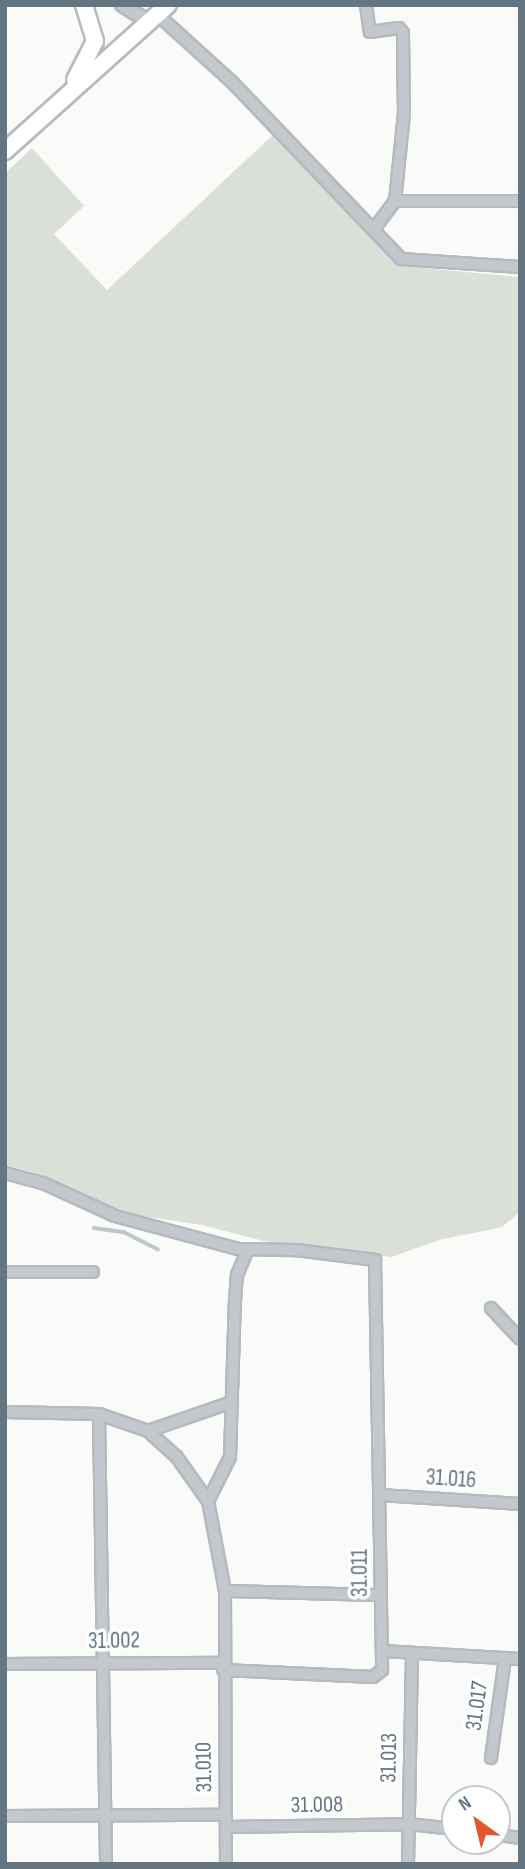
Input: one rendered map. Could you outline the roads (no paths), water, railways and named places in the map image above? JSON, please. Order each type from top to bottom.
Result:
[{"type":"main road","points":[[66,94],[95,41],[83,5]]},
{"type":"main road","points":[[5,151],[158,14]]},
{"type":"street","points":[[122,5],[158,14],[232,82],[375,228],[401,259],[520,267]]},
{"type":"street","points":[[366,5],[370,32],[399,28],[403,33],[404,113],[395,201],[375,228]]},
{"type":"street","points":[[395,201],[520,201]]},
{"type":"street","points":[[5,1173],[43,1183],[115,1216],[247,1251],[237,1275],[230,1457],[208,1500],[181,1462],[148,1431],[99,1414],[5,1412]]},
{"type":"street","name":"31.011","points":[[247,1251],[296,1250],[375,1260],[383,1651]]},
{"type":"street","points":[[5,1272],[93,1272]]},
{"type":"street","points":[[491,1308],[520,1339]]},
{"type":"street","points":[[148,1431],[232,1402]]},
{"type":"street","points":[[99,1414],[105,1662],[106,1864]]},
{"type":"street","name":"31.016","points":[[380,1496],[520,1504]]},
{"type":"street","name":"31.010","points":[[208,1500],[225,1591],[223,1667],[226,1864]]},
{"type":"street","points":[[225,1591],[380,1595]]},
{"type":"street","points":[[383,1651],[520,1659]]},
{"type":"street","name":"31.002","points":[[5,1664],[105,1662],[373,1677],[382,1670],[383,1651]]},
{"type":"street","name":"31.013","points":[[408,1864],[412,1654]]},
{"type":"street","name":"31.017","points":[[491,1758],[505,1658]]},
{"type":"street","points":[[5,1816],[106,1818],[226,1815]]},
{"type":"street","name":"31.008","points":[[226,1827],[408,1824],[441,1828]]},
{"type":"waterway","points":[[94,1228],[124,1232],[158,1249]]},
{"type":"waterway","points":[[254,1254],[306,1256]]}]
